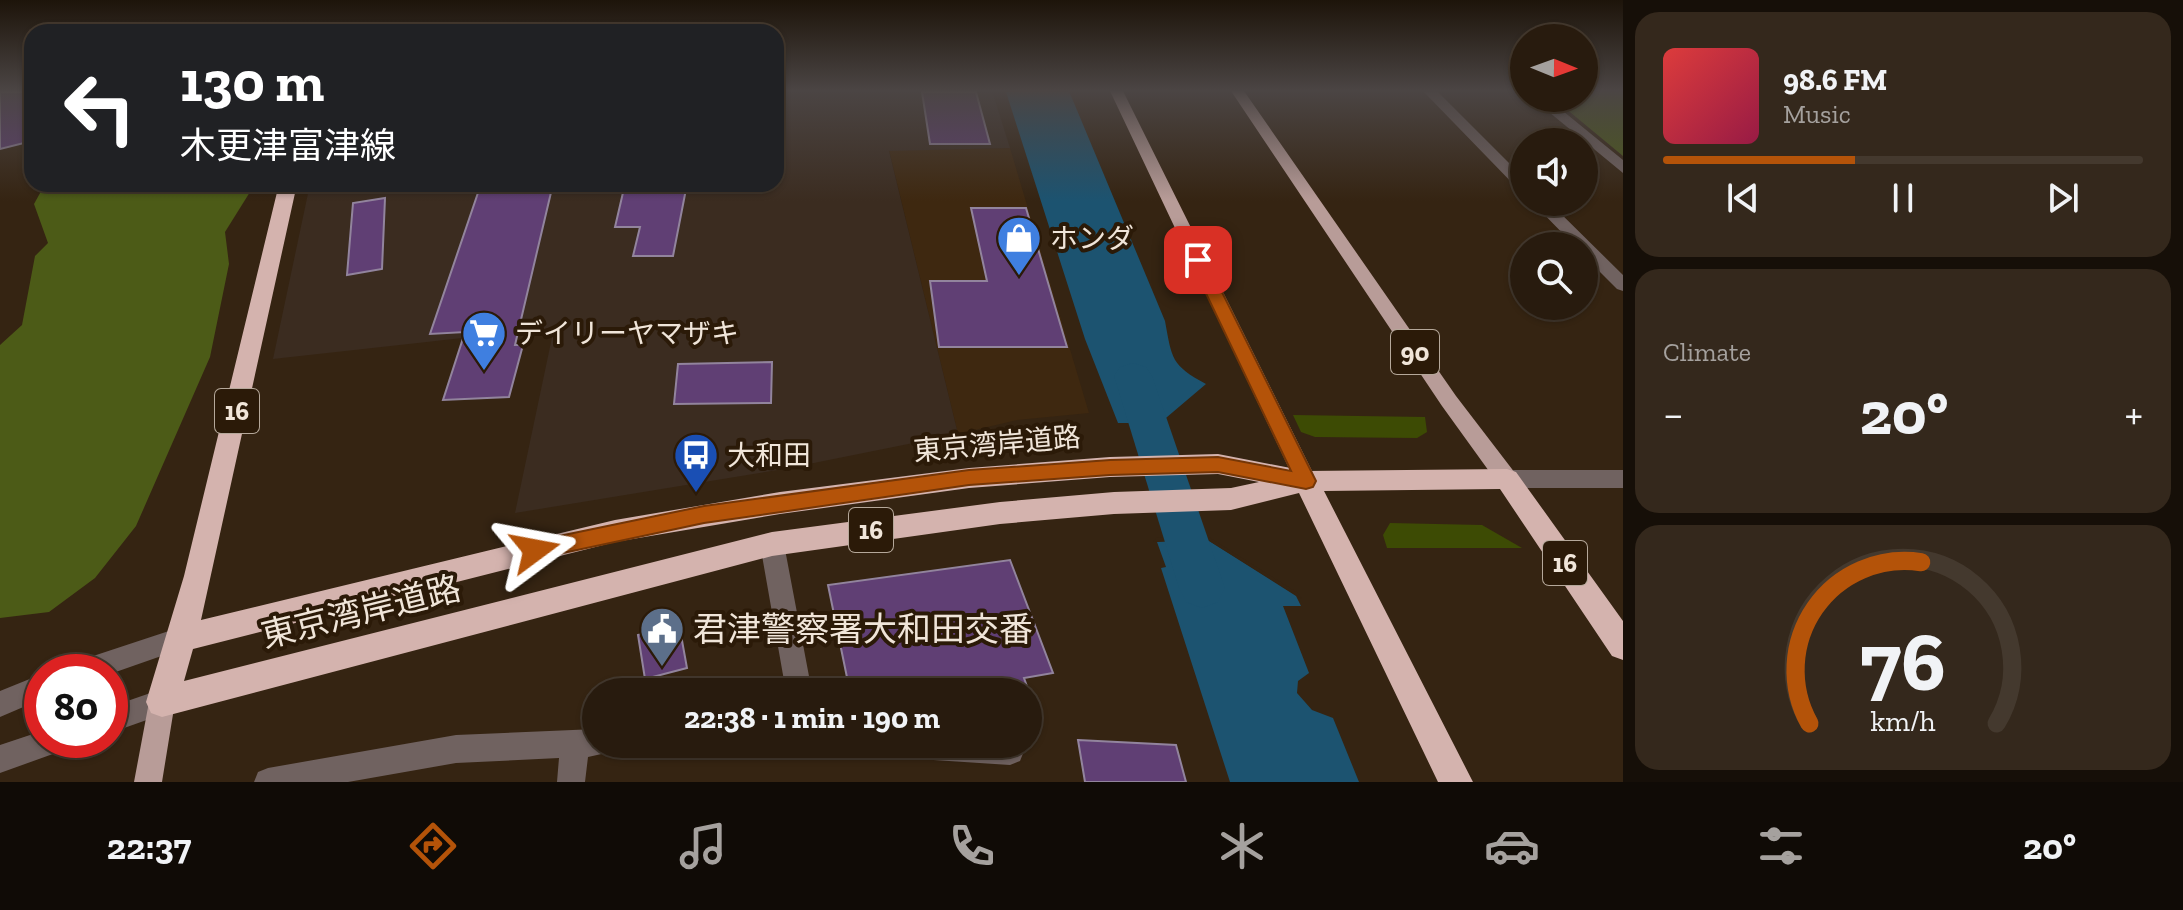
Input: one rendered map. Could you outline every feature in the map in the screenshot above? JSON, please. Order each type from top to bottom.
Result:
[{"type":"highway","name":"16","points":[[162,702],[181,638],[260,315],[286,192]]},
{"type":"highway","name":"東京湾岸道路","points":[[181,638],[542,548],[704,515],[969,478],[1110,467],[1218,464],[1265,482],[1507,479]]},
{"type":"highway","name":"16","points":[[1507,479],[1623,646]]},
{"type":"highway","points":[[1306,481],[1456,782]]},
{"type":"highway","name":"東京湾岸道路","points":[[162,702],[616,587],[772,544],[1000,513],[1114,503],[1231,499],[1265,482]]},
{"type":"main road","points":[[1134,127],[1306,481]]},
{"type":"main road","name":"90","points":[[1262,127],[1440,388],[1507,479]]},
{"type":"main road","points":[[148,782],[162,702]]},
{"type":"street","points":[[1465,127],[1510,173]]},
{"type":"street","points":[[1574,127],[1623,168]]},
{"type":"street","points":[[1554,216],[1570,232]]},
{"type":"street","points":[[1598,260],[1623,285]]},
{"type":"street","points":[[1507,479],[1623,479]]},
{"type":"street","points":[[772,544],[796,678]]},
{"type":"street","points":[[128,656],[181,638]]},
{"type":"street","points":[[0,704],[24,694]]},
{"type":"street","points":[[128,714],[162,702]]},
{"type":"street","points":[[268,782],[456,749],[582,743]]},
{"type":"street","points":[[0,759],[24,751]]},
{"type":"street","points":[[571,782],[582,753]]},
{"type":"shaded area","points":[[784,127],[1004,127],[1010,148],[889,151],[958,434],[784,469],[515,513],[554,328],[273,359],[308,192],[784,192]]},
{"type":"shaded area","points":[[1010,148],[1089,413],[1017,420],[958,434],[889,150]]},
{"type":"green space","points":[[1589,127],[1623,127],[1623,156],[1598,135],[1598,128]]},
{"type":"green space","points":[[41,192],[250,192],[225,232],[229,264],[210,357],[136,526],[95,578],[49,612],[0,618],[0,345],[22,325],[35,256],[48,243],[34,204]]},
{"type":"green space","points":[[1293,415],[1425,417],[1427,432],[1417,438],[1315,437],[1301,432]]},
{"type":"green space","points":[[1390,523],[1482,525],[1522,548],[1387,548],[1383,535]]},
{"type":"water","points":[[1017,127],[1084,127],[1165,321],[1175,360],[1206,384],[1160,423],[1118,423],[1085,339]]},
{"type":"water","points":[[1206,539],[1296,596],[1301,606],[1283,606],[1309,673],[1298,681],[1297,693],[1312,710],[1333,718],[1359,782],[1230,782],[1161,568],[1166,567],[1157,542]]},
{"type":"pier","points":[[1207,536],[1298,593],[1302,599],[1206,539],[1153,542],[1156,538]]},
{"type":"building","points":[[0,127],[24,127],[24,143],[0,149]]},
{"type":"building","points":[[927,127],[986,127],[990,144],[930,144]]},
{"type":"building","points":[[478,192],[551,192],[515,345],[523,345],[509,397],[443,400],[465,332],[430,334]]},
{"type":"building","points":[[623,192],[685,192],[673,256],[633,256],[640,227],[615,227]]},
{"type":"building","points":[[385,198],[382,269],[347,275],[353,203]]},
{"type":"building","name":"ホンダ","points":[[971,208],[1026,208],[1067,347],[939,347],[930,281],[987,281]]},
{"type":"building","points":[[772,362],[771,403],[674,404],[678,364]]},
{"type":"building","points":[[1010,560],[1053,673],[1024,678],[847,678],[828,585]]},
{"type":"building","points":[[679,624],[687,668],[645,678],[638,635]]},
{"type":"building","points":[[1078,740],[1176,745],[1186,782],[1085,782]]},
{"type":"waterway","points":[[1133,376],[1202,588]]},
{"type":"place","name":"ホンダ","points":[[1019,277]]},
{"type":"place","name":"デイリーヤマザキ","points":[[484,372]]},
{"type":"place","name":"大和田","points":[[696,494]]},
{"type":"place","name":"君津警察署大和田交番","points":[[662,668]]},
{"type":"route","points":[[535,550],[704,515],[969,478],[1110,467],[1218,464],[1306,481],[1198,260]]}]
